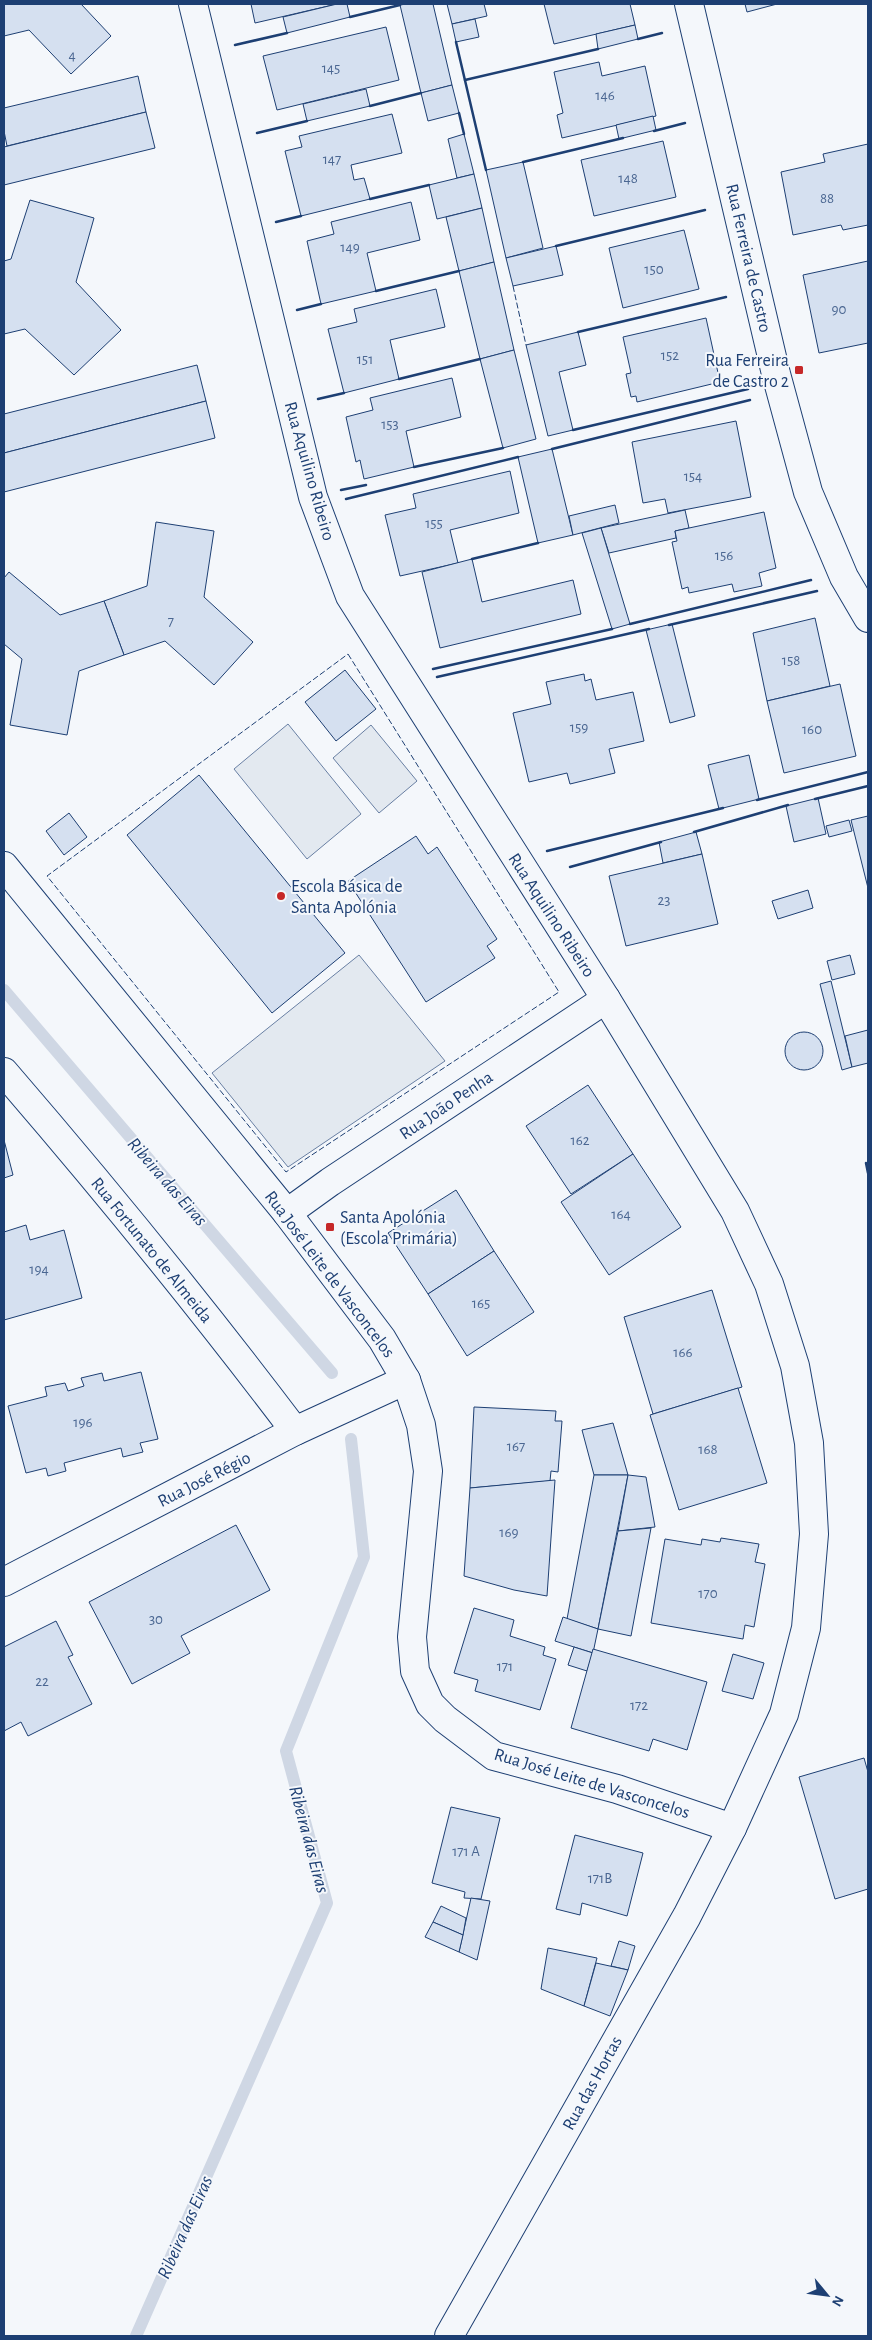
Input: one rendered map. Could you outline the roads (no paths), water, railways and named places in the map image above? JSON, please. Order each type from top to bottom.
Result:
[{"type":"street","name":"Rua Aquilino Ribeiro","points":[[193,4],[313,497],[350,596],[606,999],[735,1211],[769,1284],[795,1366],[809,1443],[814,1534],[806,1628],[784,1714],[732,1828]]},
{"type":"street","name":"Rua Ferreira de Castro","points":[[689,4],[776,374],[808,492],[844,577],[868,618]]},
{"type":"street","name":"Rua José Leite de Vasconcelos","points":[[4,866],[287,1213],[382,1340],[406,1380],[421,1425],[428,1470],[412,1638],[415,1671],[430,1704],[446,1719],[494,1756],[617,1789],[732,1828]]},
{"type":"street","name":"Rua João Penha","points":[[287,1213],[330,1182],[606,999]]},
{"type":"street","name":"Rua Fortunato de Almeida","points":[[4,1072],[168,1268],[294,1432]]},
{"type":"street","name":"Rua José Régio","points":[[4,1582],[294,1432],[406,1380]]},
{"type":"street","name":"Rua das Hortas","points":[[449,2336],[682,1924],[732,1828]]},
{"type":"waterway","name":"Ribeira das Eiras","points":[[4,990],[332,1373]]},
{"type":"waterway","name":"Ribeira das Eiras","points":[[136,2336],[327,1903],[286,1751],[364,1557],[351,1439]]},
{"type":"place","name":"Rua Ferreira de Castro 2","points":[[799,370]]},
{"type":"place","name":"Escola Básica de Santa Apolónia","points":[[281,896]]},
{"type":"place","name":"Santa Apolónia (Escola Primária)","points":[[330,1227]]}]
